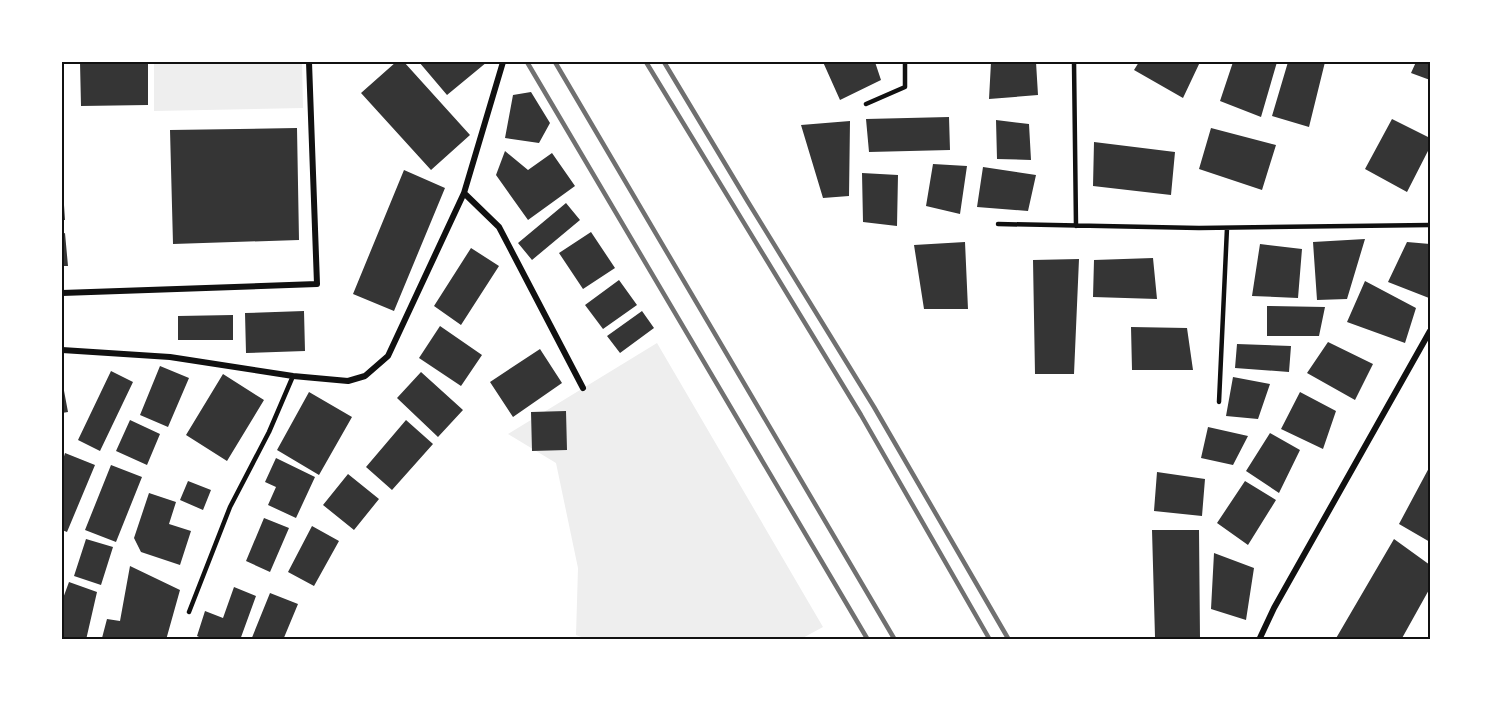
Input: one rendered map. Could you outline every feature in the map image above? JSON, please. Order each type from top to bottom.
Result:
[{"type":"street","points":[[62,293],[317,284],[309,62]]},
{"type":"street","points":[[62,350],[170,357],[293,376],[348,381],[365,376],[388,356],[464,193],[503,62]]},
{"type":"street","points":[[464,193],[499,227],[583,388]]},
{"type":"street","points":[[1259,639],[1274,608],[1431,331]]},
{"type":"lane","points":[[866,104],[905,87],[905,62]]},
{"type":"lane","points":[[1074,62],[1076,226]]},
{"type":"lane","points":[[998,224],[1227,228],[1431,225]]},
{"type":"lane","points":[[1219,402],[1227,228]]},
{"type":"lane","points":[[189,612],[230,507],[269,432],[293,376]]},
{"type":"shaded area","points":[[154,62],[302,62],[303,108],[154,111]]},
{"type":"shaded area","points":[[657,343],[823,627],[799,640],[589,640],[576,635],[578,568],[556,463],[508,434]]},
{"type":"building","points":[[80,62],[148,62],[148,105],[81,106]]},
{"type":"building","points":[[396,62],[404,62],[470,135],[431,170],[361,93]]},
{"type":"building","points":[[419,62],[487,62],[447,95]]},
{"type":"building","points":[[823,62],[875,62],[881,80],[840,100]]},
{"type":"building","points":[[991,62],[1036,62],[1038,95],[989,99]]},
{"type":"building","points":[[1139,62],[1200,62],[1183,98],[1134,70]]},
{"type":"building","points":[[1233,62],[1277,62],[1261,117],[1220,101]]},
{"type":"building","points":[[1288,62],[1325,62],[1309,127],[1272,116]]},
{"type":"building","points":[[1416,62],[1430,62],[1430,80],[1411,73]]},
{"type":"building","points":[[531,92],[550,123],[539,143],[505,138],[513,95]]},
{"type":"building","points":[[949,117],[950,150],[869,152],[866,119]]},
{"type":"building","points":[[1392,119],[1430,138],[1430,147],[1407,192],[1365,169]]},
{"type":"building","points":[[996,120],[1029,124],[1031,160],[997,159]]},
{"type":"building","points":[[850,121],[849,196],[823,198],[801,125]]},
{"type":"building","points":[[297,128],[299,240],[173,244],[170,130]]},
{"type":"building","points":[[1211,128],[1276,145],[1262,190],[1199,169]]},
{"type":"building","points":[[1094,142],[1175,152],[1171,195],[1093,186]]},
{"type":"building","points":[[505,151],[528,170],[552,153],[575,186],[528,220],[496,175]]},
{"type":"building","points":[[933,164],[967,166],[960,214],[926,206]]},
{"type":"building","points":[[983,167],[1036,175],[1028,211],[977,207]]},
{"type":"building","points":[[404,170],[445,188],[394,311],[353,294]]},
{"type":"building","points":[[862,173],[898,175],[897,226],[863,222]]},
{"type":"building","points":[[63,190],[65,220],[62,220]]},
{"type":"building","points":[[566,203],[580,220],[532,260],[518,243]]},
{"type":"building","points":[[591,232],[615,268],[583,289],[559,253]]},
{"type":"building","points":[[65,233],[68,266],[62,266],[62,234]]},
{"type":"building","points":[[1365,239],[1347,299],[1317,300],[1313,242]]},
{"type":"building","points":[[965,242],[968,309],[924,309],[914,245]]},
{"type":"building","points":[[1407,242],[1430,244],[1429,298],[1388,282]]},
{"type":"building","points":[[1260,244],[1302,249],[1298,298],[1252,296]]},
{"type":"building","points":[[471,248],[499,266],[461,325],[434,306]]},
{"type":"building","points":[[1153,258],[1157,299],[1093,297],[1094,260]]},
{"type":"building","points":[[1079,259],[1074,374],[1035,374],[1033,260]]},
{"type":"building","points":[[619,280],[637,305],[603,329],[585,305]]},
{"type":"building","points":[[1365,281],[1416,308],[1405,343],[1347,322]]},
{"type":"building","points":[[1267,306],[1325,307],[1319,336],[1267,336]]},
{"type":"building","points":[[304,311],[305,351],[246,353],[245,313]]},
{"type":"building","points":[[642,311],[654,328],[620,353],[607,336]]},
{"type":"building","points":[[233,315],[233,340],[178,340],[178,316]]},
{"type":"building","points":[[440,326],[482,355],[461,386],[419,358]]},
{"type":"building","points":[[1131,327],[1187,328],[1193,370],[1132,370]]},
{"type":"building","points":[[1328,342],[1373,364],[1355,400],[1307,373]]},
{"type":"building","points":[[1237,344],[1291,346],[1289,372],[1235,368]]},
{"type":"building","points":[[540,349],[562,383],[513,417],[490,382]]},
{"type":"building","points":[[160,366],[189,378],[168,427],[140,415]]},
{"type":"building","points":[[111,371],[133,382],[100,451],[78,440]]},
{"type":"building","points":[[421,372],[463,410],[438,437],[397,398]]},
{"type":"building","points":[[223,374],[264,400],[227,461],[186,435]]},
{"type":"building","points":[[1233,377],[1270,384],[1258,419],[1226,416]]},
{"type":"building","points":[[62,380],[68,412],[62,413]]},
{"type":"building","points":[[309,392],[352,417],[319,475],[277,450]]},
{"type":"building","points":[[1300,392],[1336,411],[1323,449],[1281,429]]},
{"type":"building","points":[[566,411],[567,450],[532,451],[531,412]]},
{"type":"building","points":[[130,420],[160,434],[147,465],[116,451]]},
{"type":"building","points":[[406,420],[433,444],[392,490],[366,467]]},
{"type":"building","points":[[1208,427],[1248,436],[1233,465],[1201,458]]},
{"type":"building","points":[[1270,433],[1300,450],[1279,493],[1246,471]]},
{"type":"building","points":[[65,453],[95,465],[67,532],[62,530],[62,463]]},
{"type":"building","points":[[276,458],[315,477],[296,518],[268,505],[276,487],[265,482]]},
{"type":"building","points":[[111,465],[142,477],[116,542],[85,530]]},
{"type":"building","points":[[1430,466],[1430,542],[1399,524]]},
{"type":"building","points":[[1157,472],[1205,479],[1202,516],[1154,511]]},
{"type":"building","points":[[348,474],[379,499],[354,530],[323,505]]},
{"type":"building","points":[[188,481],[211,490],[203,510],[180,500]]},
{"type":"building","points":[[1245,481],[1276,500],[1248,545],[1217,523]]},
{"type":"building","points":[[149,493],[176,502],[169,524],[191,531],[180,565],[141,552],[134,538]]},
{"type":"building","points":[[264,518],[289,528],[270,572],[246,561]]},
{"type":"building","points":[[312,526],[339,541],[314,586],[288,572]]},
{"type":"building","points":[[1152,530],[1199,530],[1200,639],[1155,637]]},
{"type":"building","points":[[86,539],[113,547],[101,585],[74,576]]},
{"type":"building","points":[[1394,539],[1430,565],[1430,588],[1401,640],[1335,640]]},
{"type":"building","points":[[1214,553],[1254,568],[1246,620],[1211,609]]},
{"type":"building","points":[[130,566],[180,590],[166,640],[102,638],[107,619],[120,621]]},
{"type":"building","points":[[69,582],[97,592],[86,640],[62,637],[62,601]]},
{"type":"building","points":[[234,587],[256,596],[240,640],[205,640],[197,636],[205,611],[223,618]]},
{"type":"building","points":[[270,593],[298,604],[283,640],[251,640]]},
{"type":"railway","points":[[527,62],[868,640]]},
{"type":"railway","points":[[555,62],[895,640]]},
{"type":"railway","points":[[646,62],[861,415],[990,640]]},
{"type":"railway","points":[[664,62],[874,407],[1009,640]]}]
